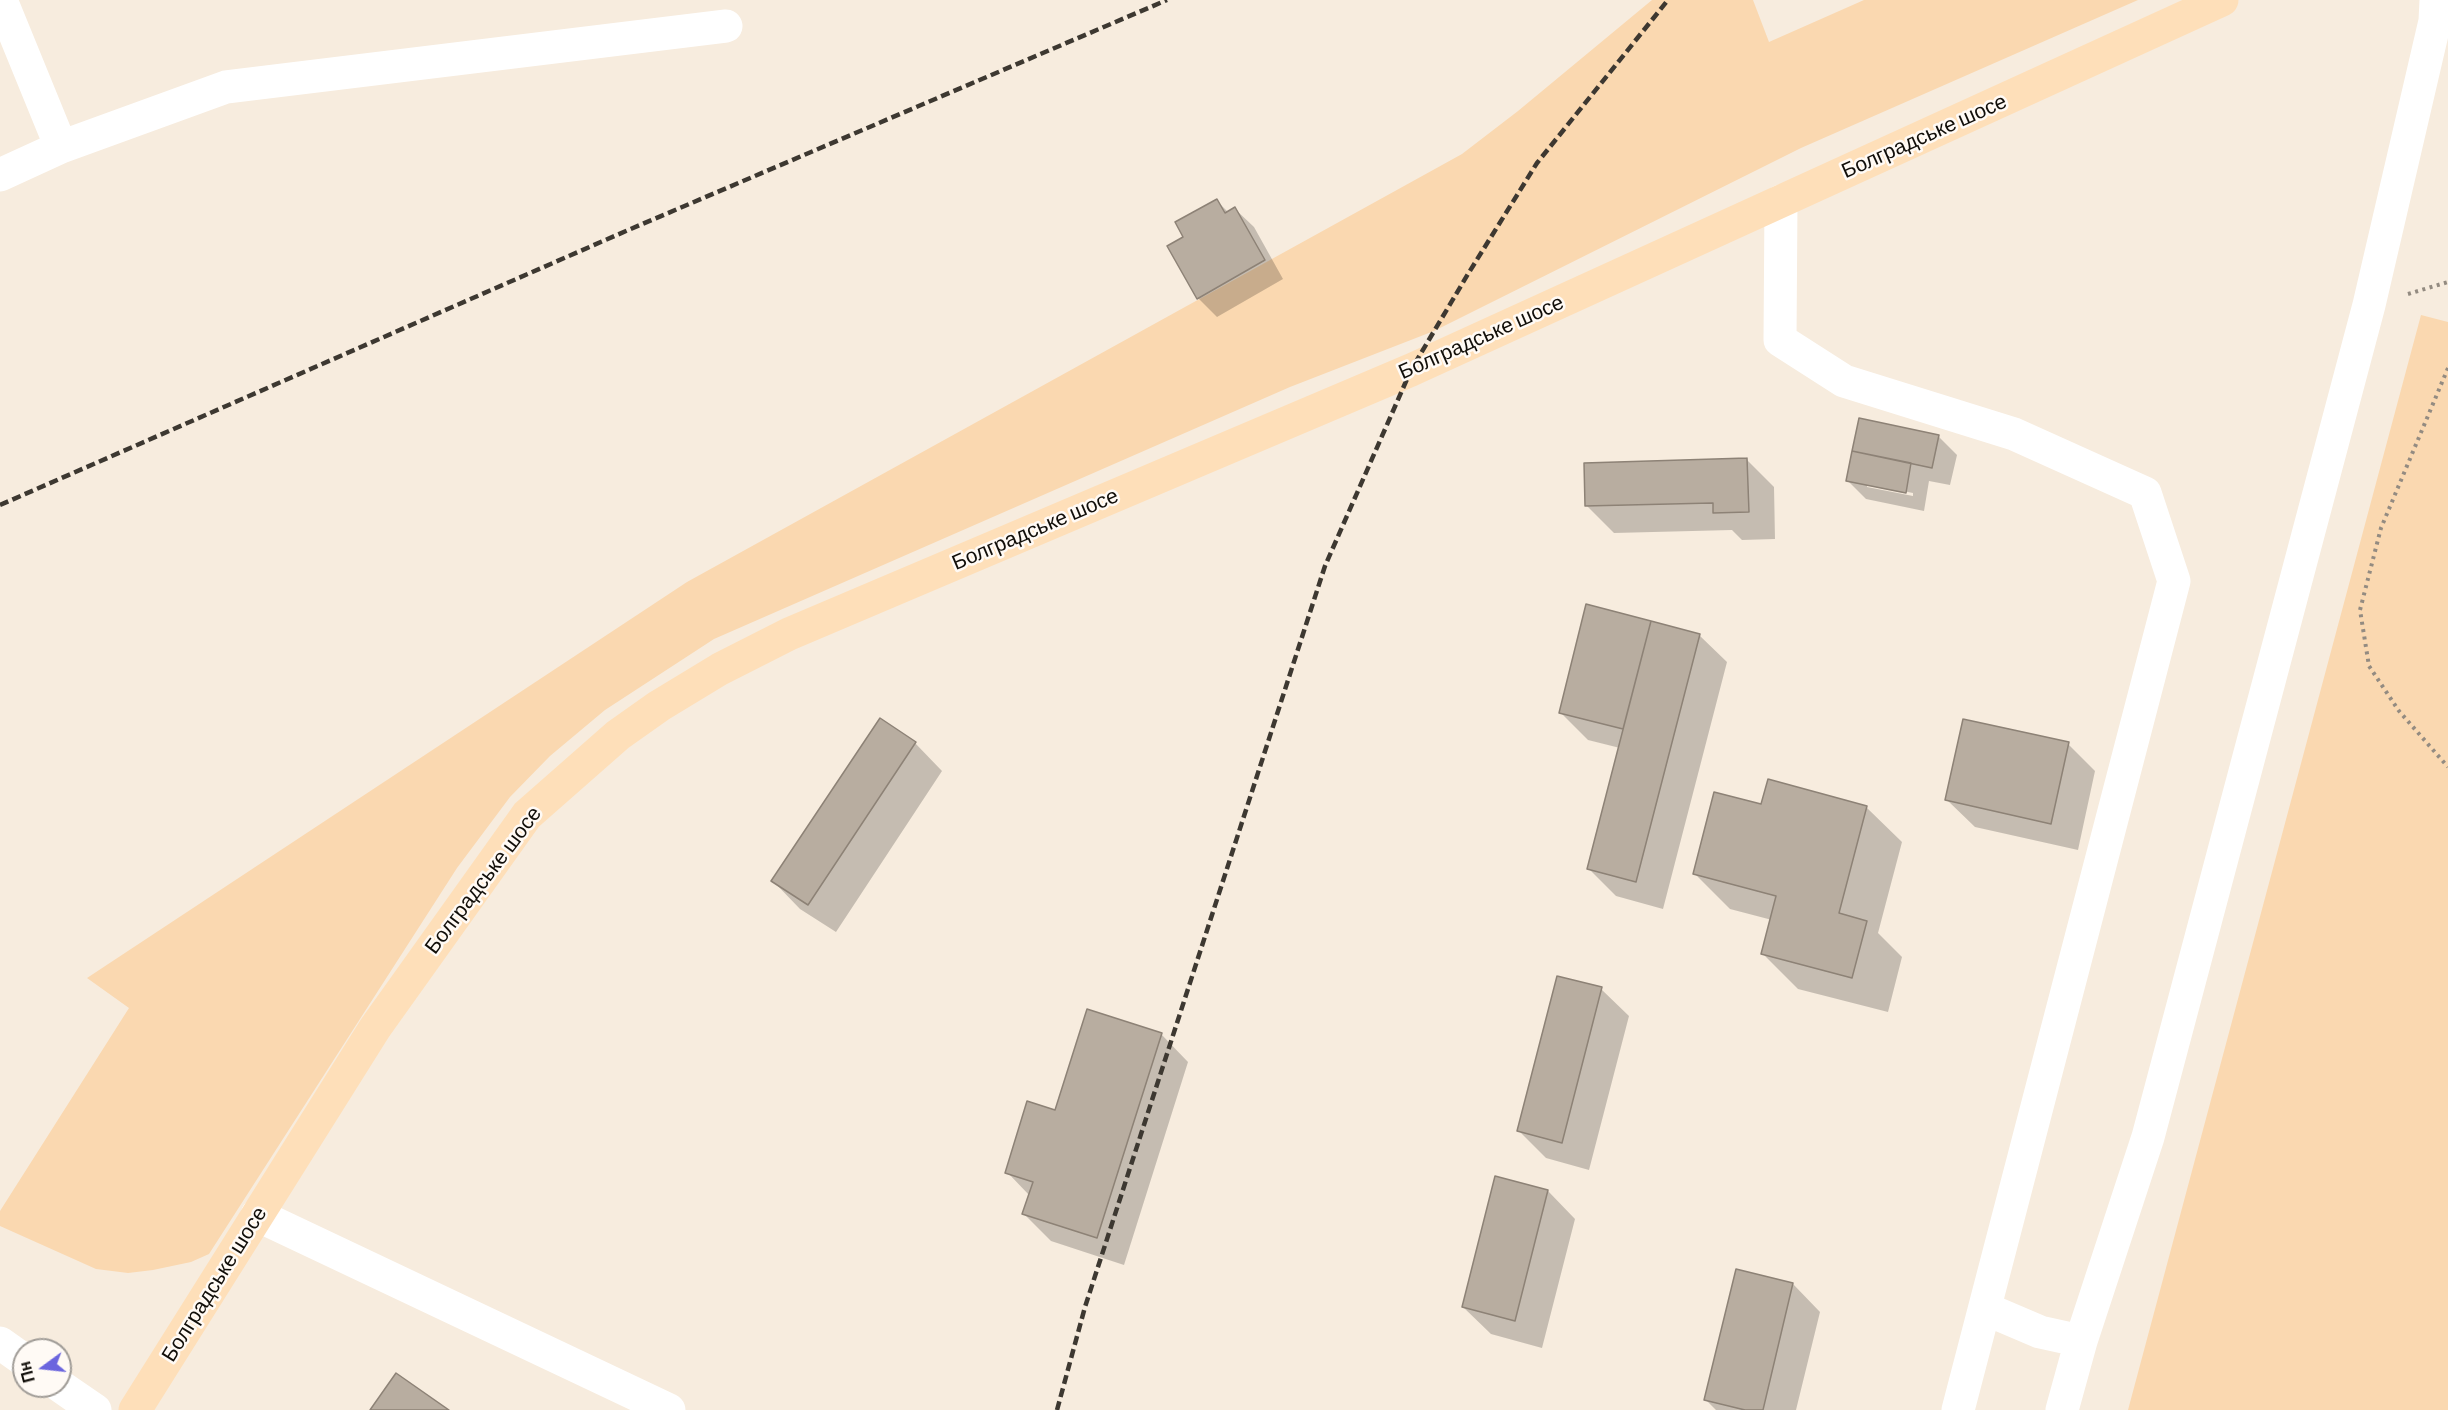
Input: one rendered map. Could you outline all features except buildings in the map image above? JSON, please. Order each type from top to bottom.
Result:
[{"type":"main road","name":"Болградське шосе","points":[[135,1410],[375,1028],[527,815],[618,735],[659,706],[720,669],[789,633],[1392,378],[2222,0]]},
{"type":"street","points":[[2,0],[61,147]]},
{"type":"street","points":[[2062,1410],[2081,1341],[2148,1137],[2363,329],[2435,21],[2436,0]]},
{"type":"street","points":[[0,175],[61,147],[226,87],[726,26]]},
{"type":"street","points":[[1781,201],[1780,340],[1844,381],[2014,434],[2145,493],[2174,581],[1958,1410]]},
{"type":"street","points":[[257,1215],[669,1410]]},
{"type":"street","points":[[1986,1309],[2040,1332],[2081,1341]]},
{"type":"street","points":[[72,1394],[95,1410]]},
{"type":"path","points":[[2448,368],[2381,528],[2360,610],[2369,666],[2399,711],[2448,767]]},
{"type":"shaded area","points":[[1652,0],[1753,0],[1769,42],[1864,0],[2138,0],[1801,148],[1434,331],[1290,387],[714,639],[605,710],[550,756],[510,797],[457,868],[209,1254],[191,1262],[153,1270],[128,1273],[96,1269],[0,1226],[0,1211],[129,1008],[87,978],[687,582],[1462,154],[1518,111]]},
{"type":"shaded area","points":[[2421,315],[2448,322],[2448,1410],[2128,1410]]},
{"type":"railway","points":[[0,505],[626,231],[1167,0]]},
{"type":"railway","points":[[1057,1410],[1085,1307],[1325,566],[1411,370],[1468,274],[1537,163],[1668,0]]}]
